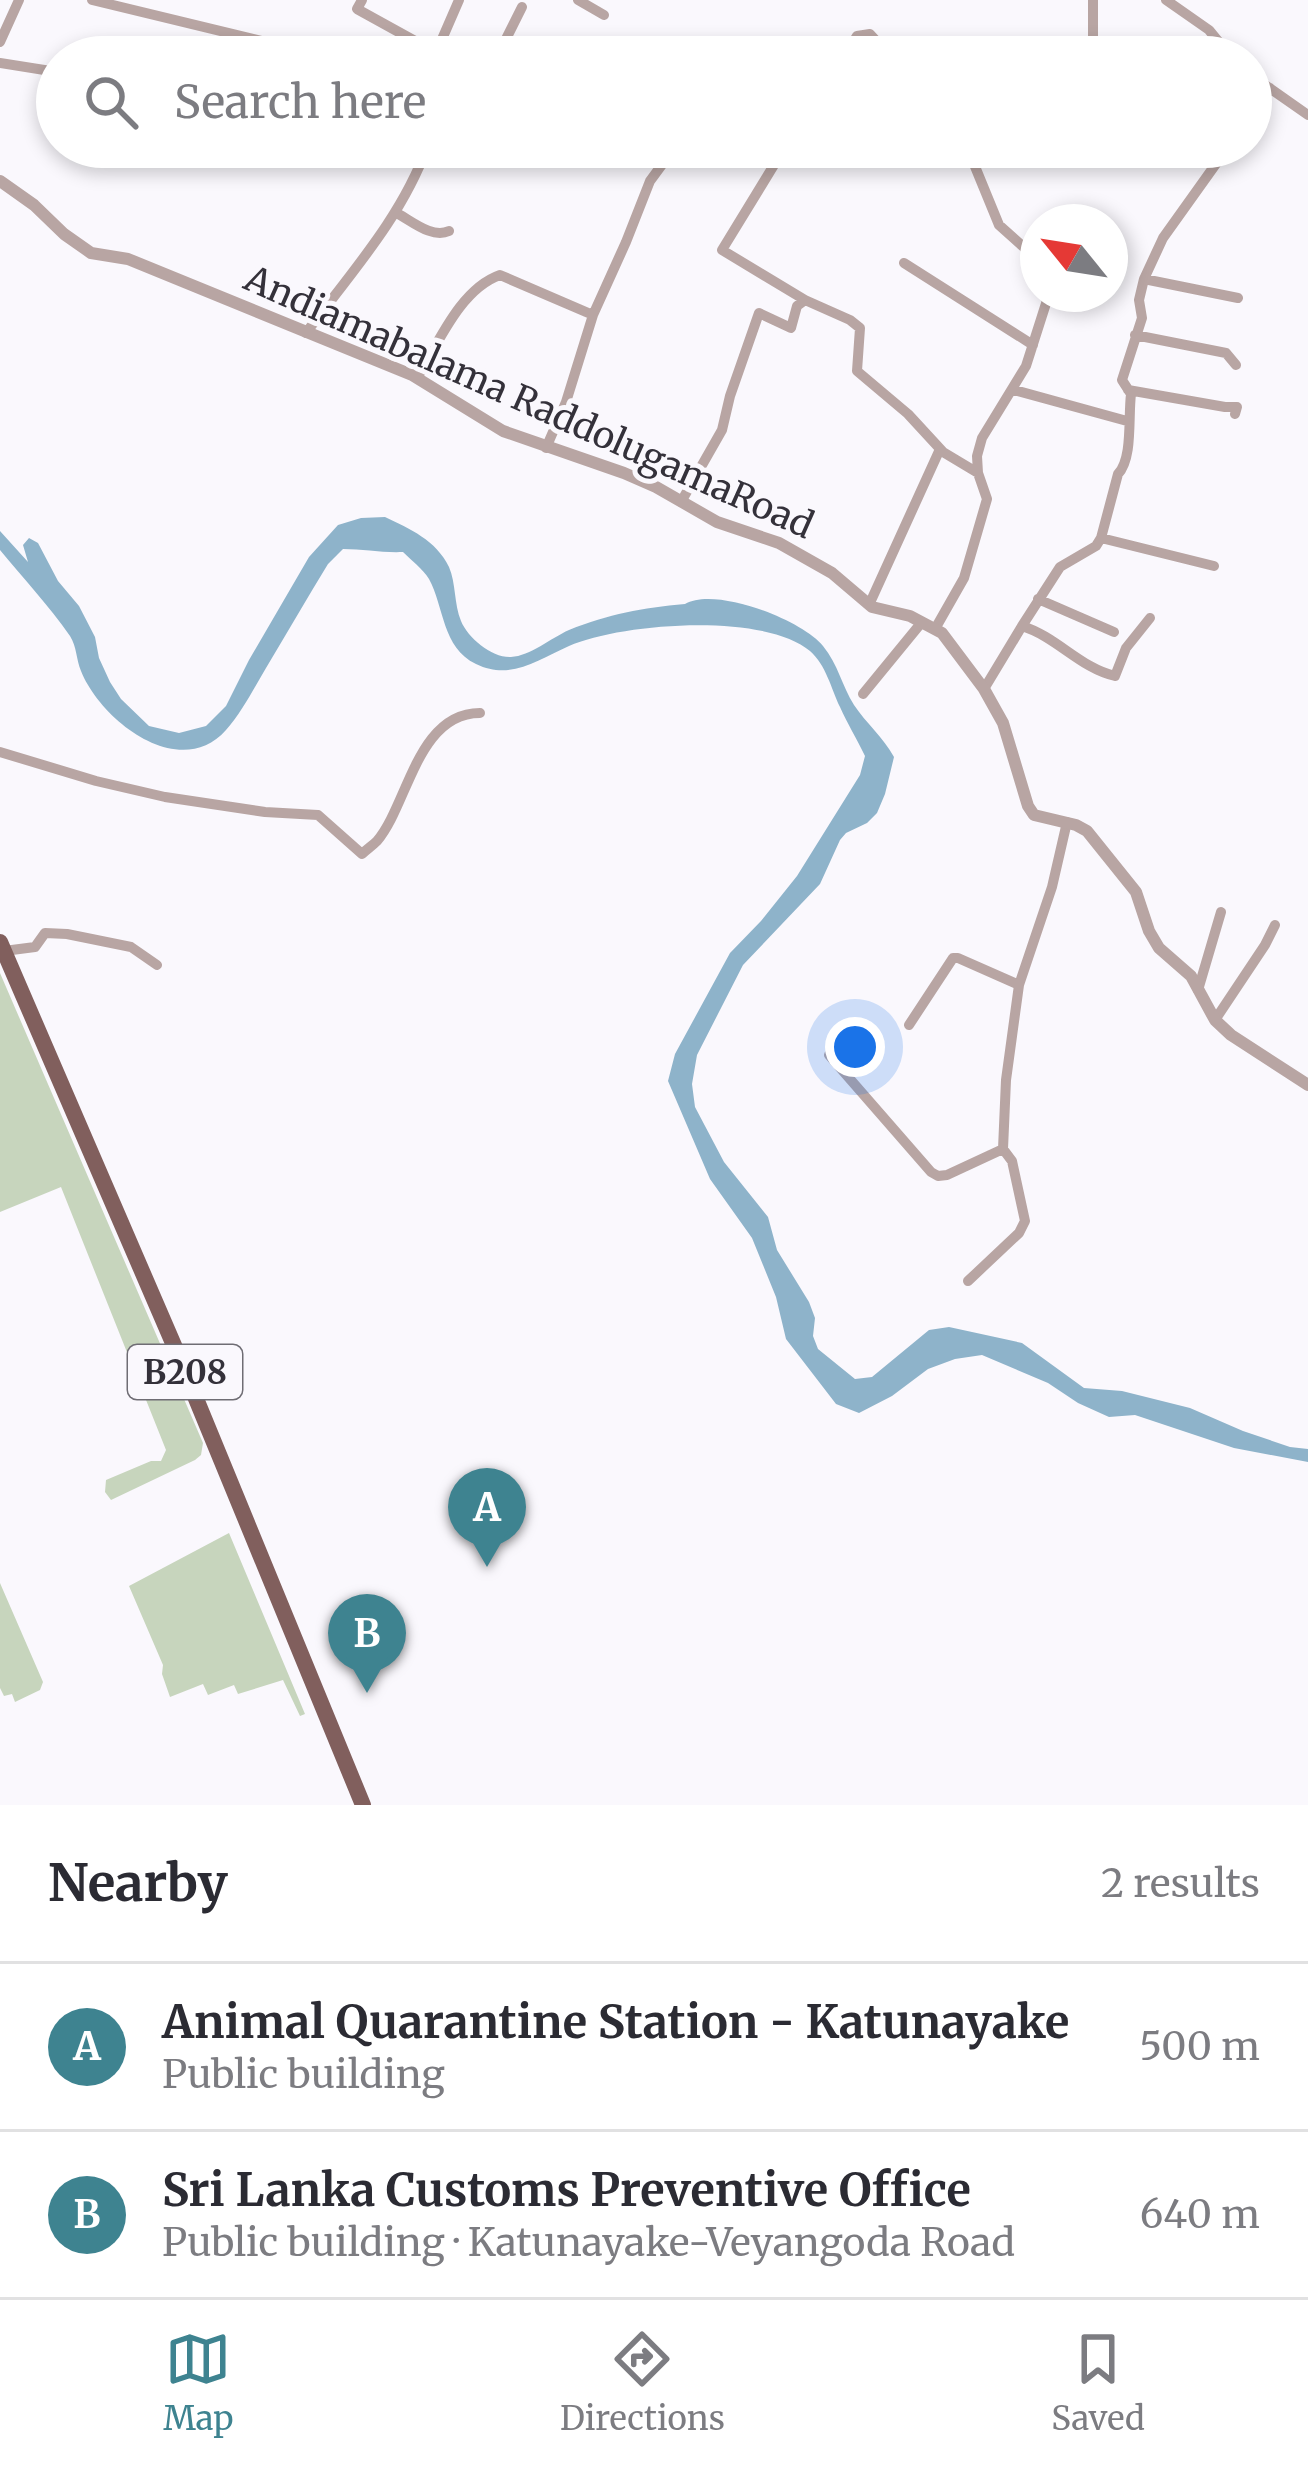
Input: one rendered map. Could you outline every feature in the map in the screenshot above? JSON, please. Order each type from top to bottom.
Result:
[{"type":"main road","name":"B208","points":[[2,946],[168,1330],[363,1805]]},
{"type":"street","points":[[0,42],[6,19],[19,0]]},
{"type":"street","points":[[92,0],[241,36]]},
{"type":"street","points":[[362,0],[357,9],[406,36]]},
{"type":"street","points":[[447,36],[459,0]]},
{"type":"street","points":[[578,0],[604,15]]},
{"type":"street","points":[[1094,0],[1094,36]]},
{"type":"street","points":[[1166,0],[1214,36]]},
{"type":"street","points":[[508,36],[522,7]]},
{"type":"street","points":[[0,63],[36,69]]},
{"type":"street","points":[[1272,89],[1308,115]]},
{"type":"street","points":[[306,333],[395,212],[419,168]]},
{"type":"street","points":[[546,448],[593,316],[660,168]]},
{"type":"street","points":[[772,168],[722,250],[860,328],[857,371],[940,449],[978,473]]},
{"type":"street","points":[[976,168],[999,225],[1020,244]]},
{"type":"street","points":[[985,688],[1060,567],[1096,547],[1101,538],[1118,474],[1128,456],[1131,394],[1122,380],[1142,318],[1139,300],[1144,279],[1163,238],[1213,168]]},
{"type":"street","name":"Andiamabalama RaddolugamaRoad","points":[[0,181],[91,253],[128,259],[417,378],[503,431],[624,473],[717,522],[779,543],[832,573],[869,605],[928,626]]},
{"type":"street","points":[[395,212],[435,234],[449,231]]},
{"type":"street","points":[[904,263],[1033,345]]},
{"type":"street","points":[[417,378],[461,307],[489,279],[500,275],[593,316]]},
{"type":"street","points":[[1144,279],[1238,298]]},
{"type":"street","points":[[681,502],[722,430],[759,313],[791,328],[797,306],[805,300]]},
{"type":"street","points":[[863,694],[928,626],[964,578],[987,499],[978,473],[982,438],[1026,367],[1043,312]]},
{"type":"street","points":[[1136,335],[1226,352],[1236,365]]},
{"type":"street","points":[[1014,390],[1127,421]]},
{"type":"street","points":[[1128,390],[1237,406],[1234,413]]},
{"type":"street","points":[[869,605],[940,449]]},
{"type":"street","points":[[1101,538],[1214,566]]},
{"type":"street","points":[[1037,599],[1114,632]]},
{"type":"street","points":[[1022,626],[1039,631],[1097,672],[1114,676],[1126,648],[1150,618]]},
{"type":"street","points":[[928,626],[942,633],[985,688],[1034,815],[1088,831],[1136,892],[1149,931],[1191,976],[1215,1020],[1308,1085]]},
{"type":"street","points":[[0,752],[165,797],[318,815],[362,854],[379,839],[436,734],[448,722],[480,712]]},
{"type":"street","points":[[968,1281],[1019,1233],[1025,1221],[1012,1161],[1003,1149],[1006,1080],[1019,986],[1052,886],[1066,822]]},
{"type":"street","points":[[1198,990],[1221,912]]},
{"type":"street","points":[[1215,1020],[1275,925]]},
{"type":"street","points":[[2,946],[35,946],[45,933],[67,934],[131,947],[157,965]]},
{"type":"street","points":[[909,1025],[953,958],[1019,986]]},
{"type":"street","points":[[829,1055],[938,1176],[1003,1149]]},
{"type":"green space","points":[[0,973],[203,1443],[195,1460],[111,1500],[105,1492],[106,1480],[161,1461],[166,1450],[61,1187],[0,1212]]},
{"type":"green space","points":[[229,1533],[305,1714],[300,1716],[283,1680],[238,1694],[234,1685],[208,1695],[203,1684],[170,1697],[163,1665],[129,1586]]},
{"type":"green space","points":[[0,1583],[43,1682],[40,1690],[15,1702],[12,1694],[4,1696],[0,1688]]},
{"type":"water","points":[[385,517],[437,549],[451,573],[464,627],[496,654],[511,657],[598,620],[699,600],[736,603],[778,617],[823,646],[854,705],[894,757],[877,813],[846,833],[820,884],[743,965],[697,1055],[692,1084],[695,1107],[724,1162],[768,1217],[777,1250],[809,1302],[818,1349],[855,1379],[872,1377],[929,1330],[949,1327],[1022,1343],[1084,1388],[1122,1391],[1190,1408],[1243,1431],[1308,1449],[1308,1462],[1234,1448],[1135,1415],[1109,1417],[1048,1383],[982,1355],[928,1369],[859,1413],[836,1404],[786,1339],[776,1297],[752,1238],[710,1179],[668,1081],[675,1054],[730,953],[797,876],[860,775],[865,756],[810,651],[760,631],[727,626],[656,627],[592,638],[512,669],[489,669],[456,648],[429,579],[403,552],[343,549],[328,564],[226,730],[207,744],[187,750],[144,739],[106,709],[81,671],[70,636],[0,550],[0,531],[28,562],[23,545],[29,538],[38,543],[58,581],[79,606],[121,699],[149,726],[179,733],[206,726],[226,706],[309,557],[338,525]]},
{"type":"place","name":"Animal Quarantine Station - Katunayake","points":[[487,1567]]},
{"type":"place","name":"Sri Lanka Customs Preventive Office","points":[[367,1693]]}]
